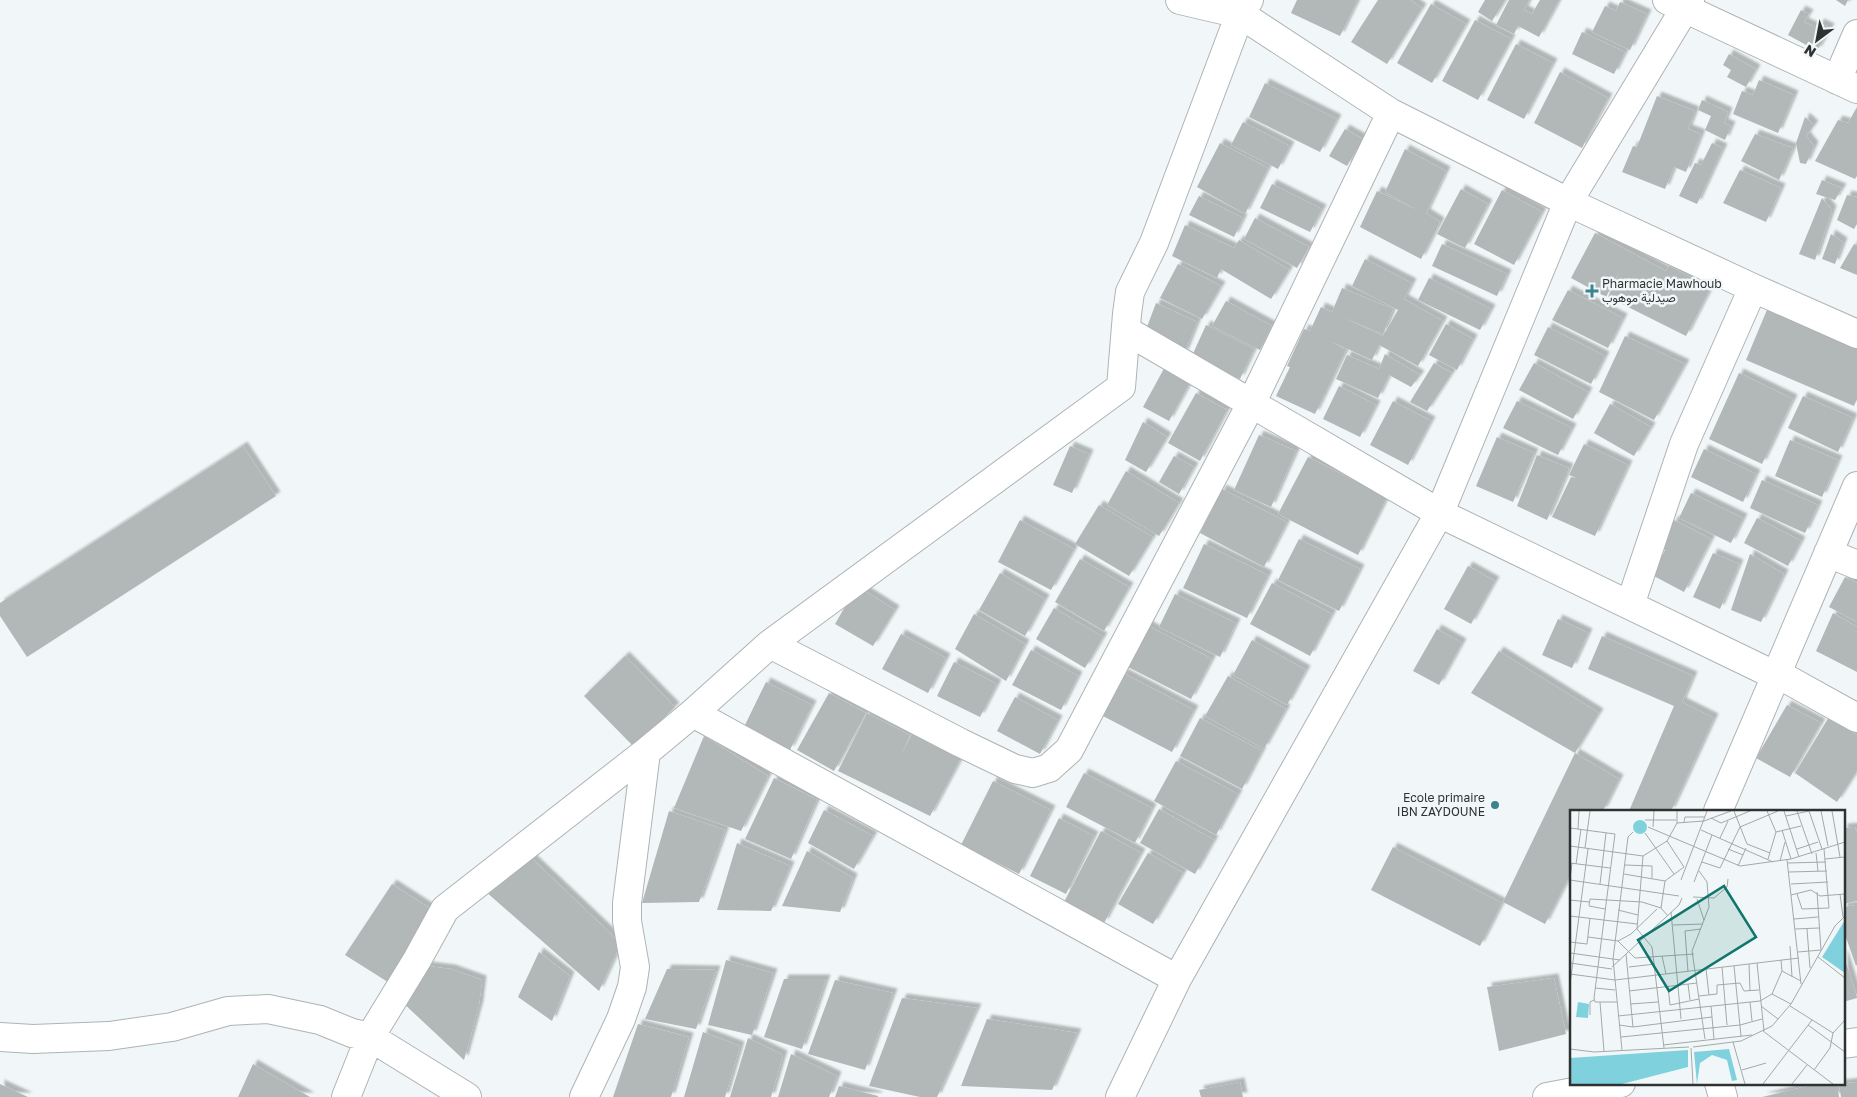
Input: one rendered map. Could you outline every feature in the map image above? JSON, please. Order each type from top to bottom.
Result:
[{"type":"street","points":[[1180,0],[1244,7],[1391,113],[1568,202],[1857,334]]},
{"type":"street","points":[[1120,1097],[1177,979],[1440,512],[1568,202],[1681,3],[1847,84],[1857,34]]},
{"type":"street","points":[[346,1097],[370,1037],[417,960],[445,909],[646,752],[770,644],[1121,387],[1130,292],[1154,243],[1244,7]]},
{"type":"street","points":[[770,644],[1015,769],[1033,773],[1049,768],[1069,750],[1251,404],[1391,113]]},
{"type":"street","points":[[1630,605],[1684,444],[1753,288]]},
{"type":"street","points":[[1127,331],[1440,512],[1764,670],[1776,673],[1857,718]]},
{"type":"street","points":[[1718,810],[1857,486]]},
{"type":"street","points":[[1828,553],[1857,565]]},
{"type":"street","points":[[693,712],[1177,979]]},
{"type":"street","points":[[584,1097],[621,1018],[632,987],[635,967],[627,903],[646,752]]},
{"type":"street","points":[[0,1037],[33,1039],[109,1036],[172,1027],[228,1011],[268,1009],[320,1020],[352,1033],[370,1037],[467,1097]]},
{"type":"street","points":[[1844,1044],[1857,1042]]},
{"type":"street","points":[[1547,1097],[1616,1084]]},
{"type":"street","points":[[1719,1084],[1723,1097]]},
{"type":"building","points":[[1297,0],[1357,1],[1340,36],[1291,13]]},
{"type":"building","points":[[1378,0],[1410,0],[1422,8],[1387,64],[1351,42]]},
{"type":"building","points":[[1485,0],[1505,0],[1492,21],[1478,12]]},
{"type":"building","points":[[1509,0],[1529,0],[1524,10],[1532,14],[1540,0],[1559,0],[1539,37],[1518,26],[1514,34],[1496,25]]},
{"type":"building","points":[[1836,0],[1848,0],[1845,6]]},
{"type":"building","points":[[1620,2],[1647,14],[1630,50],[1592,32],[1605,6],[1616,11]]},
{"type":"building","points":[[1431,4],[1466,24],[1432,83],[1397,63]]},
{"type":"building","points":[[1801,10],[1809,14],[1804,22],[1817,28],[1820,23],[1830,28],[1817,51],[1788,35]]},
{"type":"building","points":[[1475,20],[1511,39],[1478,100],[1442,81]]},
{"type":"building","points":[[1582,32],[1625,52],[1614,74],[1572,54]]},
{"type":"building","points":[[1516,44],[1553,63],[1524,119],[1487,100]]},
{"type":"building","points":[[1729,54],[1756,69],[1746,87],[1727,77],[1731,70],[1723,65]]},
{"type":"building","points":[[1560,72],[1608,98],[1582,148],[1534,123]]},
{"type":"building","points":[[1759,80],[1794,95],[1778,133],[1733,114],[1742,91],[1753,95]]},
{"type":"building","points":[[1265,83],[1337,119],[1320,152],[1249,117]]},
{"type":"building","points":[[1657,96],[1695,111],[1688,129],[1701,134],[1686,172],[1674,167],[1665,189],[1622,172],[1633,146],[1637,147]]},
{"type":"building","points":[[1702,100],[1728,112],[1724,123],[1731,126],[1725,140],[1705,130],[1711,116],[1698,110]]},
{"type":"building","points":[[1857,107],[1857,176],[1855,179],[1815,161],[1838,120],[1848,123]]},
{"type":"building","points":[[1805,117],[1814,125],[1806,136],[1814,146],[1806,164],[1800,163],[1796,143]]},
{"type":"building","points":[[1243,122],[1290,146],[1278,169],[1231,145]]},
{"type":"building","points":[[1345,129],[1363,139],[1347,166],[1329,156]]},
{"type":"building","points":[[1755,134],[1793,148],[1779,180],[1741,161]]},
{"type":"building","points":[[1220,143],[1268,168],[1245,214],[1197,187]]},
{"type":"building","points":[[1712,143],[1723,148],[1697,204],[1679,196],[1695,163],[1701,165]]},
{"type":"building","points":[[1405,149],[1446,171],[1426,213],[1440,222],[1421,259],[1360,227],[1377,191],[1417,210],[1385,192]]},
{"type":"building","points":[[1740,170],[1781,188],[1766,222],[1723,203]]},
{"type":"building","points":[[1822,180],[1842,188],[1835,200],[1816,194]]},
{"type":"building","points":[[1272,184],[1322,209],[1310,232],[1260,208]]},
{"type":"building","points":[[1461,189],[1488,204],[1465,248],[1437,234]]},
{"type":"building","points":[[1502,190],[1542,212],[1514,265],[1474,244]]},
{"type":"building","points":[[1847,195],[1857,197],[1857,224],[1854,229],[1837,220]]},
{"type":"building","points":[[1199,196],[1243,218],[1234,237],[1189,215]]},
{"type":"building","points":[[1822,198],[1832,210],[1815,260],[1799,254]]},
{"type":"building","points":[[1255,218],[1309,247],[1297,268],[1244,239]]},
{"type":"building","points":[[1185,225],[1234,248],[1239,240],[1289,270],[1271,299],[1221,269],[1217,278],[1172,256]]},
{"type":"building","points":[[1595,233],[1666,271],[1669,266],[1711,287],[1686,336],[1608,297],[1620,270],[1606,297],[1571,278]]},
{"type":"building","points":[[1831,234],[1843,242],[1835,264],[1822,259]]},
{"type":"building","points":[[1442,244],[1507,274],[1497,296],[1432,266]]},
{"type":"building","points":[[1854,244],[1857,245],[1857,275],[1840,268]]},
{"type":"building","points":[[1365,259],[1412,283],[1404,299],[1443,321],[1418,366],[1379,345],[1372,360],[1330,341],[1346,350],[1315,414],[1276,396],[1290,367],[1287,366],[1304,329],[1310,331],[1321,307],[1332,312],[1342,288],[1393,309],[1383,334],[1342,317],[1383,336],[1398,310],[1352,286]]},
{"type":"building","points":[[1178,264],[1221,286],[1202,319],[1160,298]]},
{"type":"building","points":[[1429,278],[1491,309],[1480,330],[1418,300]]},
{"type":"building","points":[[1568,290],[1623,318],[1608,348],[1552,320]]},
{"type":"building","points":[[1226,301],[1272,326],[1260,350],[1212,326]]},
{"type":"building","points":[[1156,303],[1197,322],[1184,354],[1144,335]]},
{"type":"building","points":[[1769,305],[1857,343],[1857,399],[1854,406],[1746,360]]},
{"type":"building","points":[[1446,324],[1473,339],[1457,370],[1429,355]]},
{"type":"building","points":[[1206,325],[1254,349],[1240,379],[1191,358]]},
{"type":"building","points":[[1548,327],[1605,356],[1591,384],[1534,355]]},
{"type":"building","points":[[1625,336],[1685,364],[1654,420],[1599,392]]},
{"type":"building","points":[[1385,354],[1420,375],[1411,387],[1389,375],[1378,398],[1336,379],[1347,355],[1379,369]]},
{"type":"building","points":[[1434,363],[1452,373],[1427,411],[1410,402]]},
{"type":"building","points":[[1534,363],[1588,392],[1573,419],[1519,390]]},
{"type":"building","points":[[1166,365],[1192,379],[1169,421],[1143,407]]},
{"type":"building","points":[[1739,373],[1793,399],[1762,464],[1709,439]]},
{"type":"building","points":[[1339,386],[1376,405],[1360,437],[1323,419]]},
{"type":"building","points":[[1196,393],[1227,410],[1200,461],[1168,443]]},
{"type":"building","points":[[1803,396],[1853,418],[1838,452],[1788,428]]},
{"type":"building","points":[[1393,401],[1431,421],[1408,465],[1370,445]]},
{"type":"building","points":[[1517,401],[1572,428],[1558,455],[1503,428]]},
{"type":"building","points":[[1610,404],[1651,427],[1634,456],[1594,433]]},
{"type":"building","points":[[1143,422],[1167,437],[1146,472],[1125,460]]},
{"type":"building","points":[[1259,435],[1296,451],[1271,507],[1234,490]]},
{"type":"building","points":[[1497,437],[1534,453],[1513,502],[1476,486]]},
{"type":"building","points":[[1790,440],[1838,460],[1822,497],[1775,476]]},
{"type":"building","points":[[1584,444],[1628,465],[1595,536],[1552,517],[1571,477],[1579,479],[1569,475]]},
{"type":"building","points":[[243,446],[276,496],[27,657],[0,616],[0,603]]},
{"type":"building","points":[[1070,446],[1089,454],[1072,493],[1053,485]]},
{"type":"building","points":[[1704,449],[1756,474],[1743,502],[1691,477]]},
{"type":"building","points":[[1537,455],[1569,468],[1547,520],[1517,506]]},
{"type":"building","points":[[1174,456],[1194,467],[1179,494],[1159,482]]},
{"type":"building","points":[[1308,457],[1387,497],[1358,555],[1278,514]]},
{"type":"building","points":[[1126,471],[1179,503],[1159,536],[1107,505]]},
{"type":"building","points":[[1762,480],[1818,505],[1805,533],[1750,508]]},
{"type":"building","points":[[1222,489],[1287,522],[1264,567],[1200,533]]},
{"type":"building","points":[[1691,493],[1743,518],[1731,543],[1679,518]]},
{"type":"building","points":[[1099,505],[1153,537],[1129,576],[1075,544]]},
{"type":"building","points":[[1757,518],[1801,541],[1788,566],[1744,543]]},
{"type":"building","points":[[1020,520],[1074,549],[1051,590],[998,562]]},
{"type":"building","points":[[1674,520],[1711,539],[1684,592],[1652,575],[1665,550],[1660,548]]},
{"type":"building","points":[[1299,539],[1360,569],[1339,611],[1278,580]]},
{"type":"building","points":[[1204,544],[1268,575],[1247,618],[1183,588]]},
{"type":"building","points":[[1713,553],[1739,564],[1720,609],[1693,597]]},
{"type":"building","points":[[1750,554],[1784,574],[1761,622],[1731,610]]},
{"type":"building","points":[[1080,559],[1129,587],[1104,631],[1055,602]]},
{"type":"building","points":[[1468,566],[1495,581],[1471,624],[1444,609]]},
{"type":"building","points":[[1000,573],[1045,599],[1025,636],[979,610]]},
{"type":"building","points":[[1845,577],[1857,583],[1857,622],[1829,607]]},
{"type":"building","points":[[1272,583],[1332,614],[1310,656],[1250,624]]},
{"type":"building","points":[[857,586],[895,610],[873,646],[835,624]]},
{"type":"building","points":[[1175,594],[1236,623],[1220,657],[1159,627]]},
{"type":"building","points":[[1054,608],[1103,637],[1085,668],[1036,639]]},
{"type":"building","points":[[1833,613],[1857,627],[1857,672],[1816,651]]},
{"type":"building","points":[[974,614],[1025,644],[1006,681],[955,649]]},
{"type":"building","points":[[1558,619],[1588,633],[1572,668],[1542,655]]},
{"type":"building","points":[[1143,623],[1212,659],[1191,699],[1122,664]]},
{"type":"building","points":[[1437,629],[1462,643],[1439,685],[1413,671]]},
{"type":"building","points":[[901,634],[946,658],[928,693],[882,669]]},
{"type":"building","points":[[1602,636],[1693,676],[1682,702],[1714,718],[1671,810],[1629,810],[1674,706],[1588,669]]},
{"type":"building","points":[[1252,640],[1306,670],[1287,705],[1233,675]]},
{"type":"building","points":[[1031,650],[1078,676],[1061,710],[1012,685]]},
{"type":"building","points":[[1499,651],[1599,713],[1575,753],[1471,693]]},
{"type":"building","points":[[625,656],[675,707],[634,747],[584,696]]},
{"type":"building","points":[[954,662],[997,684],[980,717],[937,696]]},
{"type":"building","points":[[1123,673],[1194,710],[1172,752],[1101,715]]},
{"type":"building","points":[[1228,676],[1286,709],[1264,749],[1205,716]]},
{"type":"building","points":[[766,682],[812,705],[790,750],[744,727]]},
{"type":"building","points":[[829,693],[866,713],[834,771],[797,750]]},
{"type":"building","points":[[1015,697],[1058,720],[1040,754],[997,731]]},
{"type":"building","points":[[1787,705],[1821,723],[1790,777],[1756,758]]},
{"type":"building","points":[[867,713],[910,735],[901,755],[914,730],[962,756],[930,816],[838,771]]},
{"type":"building","points":[[1829,717],[1857,735],[1857,771],[1837,802],[1795,773]]},
{"type":"building","points":[[1200,718],[1262,751],[1242,789],[1180,756]]},
{"type":"building","points":[[704,736],[768,776],[741,831],[674,808]]},
{"type":"building","points":[[1575,753],[1619,779],[1604,810],[1570,810],[1570,875],[1545,924],[1503,902]]},
{"type":"building","points":[[1176,761],[1238,794],[1216,835],[1154,801]]},
{"type":"building","points":[[1084,773],[1152,808],[1135,843],[1066,807]]},
{"type":"building","points":[[774,778],[817,800],[791,859],[745,839]]},
{"type":"building","points":[[993,781],[1051,810],[1019,874],[961,845]]},
{"type":"building","points":[[1159,809],[1214,840],[1195,874],[1140,843]]},
{"type":"building","points":[[824,810],[873,836],[854,869],[808,843]]},
{"type":"building","points":[[669,811],[725,830],[699,902],[642,903]]},
{"type":"building","points":[[1059,818],[1094,836],[1066,894],[1030,876]]},
{"type":"building","points":[[1855,827],[1857,832],[1857,901],[1844,904],[1844,828]]},
{"type":"building","points":[[1101,831],[1141,853],[1104,923],[1064,902]]},
{"type":"building","points":[[737,843],[790,866],[771,911],[717,910]]},
{"type":"building","points":[[1393,847],[1502,903],[1480,946],[1371,890]]},
{"type":"building","points":[[807,851],[853,878],[840,912],[782,906]]},
{"type":"building","points":[[1148,853],[1183,873],[1153,924],[1118,904]]},
{"type":"building","points":[[529,856],[608,931],[620,945],[599,991],[485,891]]},
{"type":"building","points":[[392,884],[437,913],[391,984],[345,955]]},
{"type":"building","points":[[1857,905],[1856,966],[1844,932],[1844,907]]},
{"type":"building","points":[[539,952],[570,976],[552,1021],[518,997]]},
{"type":"building","points":[[1844,956],[1857,998],[1844,1002]]},
{"type":"building","points":[[726,960],[773,973],[752,1035],[708,1025]]},
{"type":"building","points":[[427,966],[451,969],[482,980],[479,1005],[464,1060],[401,1001]]},
{"type":"building","points":[[667,969],[716,970],[696,1029],[645,1019]]},
{"type":"building","points":[[1554,978],[1566,1034],[1499,1051],[1487,987]]},
{"type":"building","points":[[784,979],[826,979],[802,1049],[764,1037]]},
{"type":"building","points":[[835,980],[893,993],[865,1070],[808,1054]]},
{"type":"building","points":[[902,998],[977,1008],[937,1097],[920,1097],[869,1086]]},
{"type":"building","points":[[987,1019],[1077,1033],[1052,1090],[961,1086]]},
{"type":"building","points":[[638,1024],[689,1037],[671,1097],[613,1097]]},
{"type":"building","points":[[703,1032],[740,1046],[725,1097],[684,1097]]},
{"type":"building","points":[[748,1038],[783,1055],[771,1097],[730,1097]]},
{"type":"building","points":[[791,1054],[837,1076],[829,1097],[778,1097]]},
{"type":"building","points":[[253,1064],[310,1097],[238,1097]]},
{"type":"building","points":[[1240,1082],[1243,1097],[1201,1097],[1199,1090]]},
{"type":"building","points":[[1857,1082],[1857,1097],[1841,1097],[1839,1084]]},
{"type":"building","points":[[0,1084],[28,1097],[0,1097]]},
{"type":"building","points":[[1816,1084],[1837,1084],[1839,1097],[1762,1097]]},
{"type":"building","points":[[839,1086],[878,1096],[878,1097],[835,1097]]},
{"type":"place","name":"Pharmacie Mawhoub صيدلية موهوب","points":[[1592,291]]},
{"type":"place","name":"Ecole primaire IBN ZAYDOUNE","points":[[1495,805]]}]
